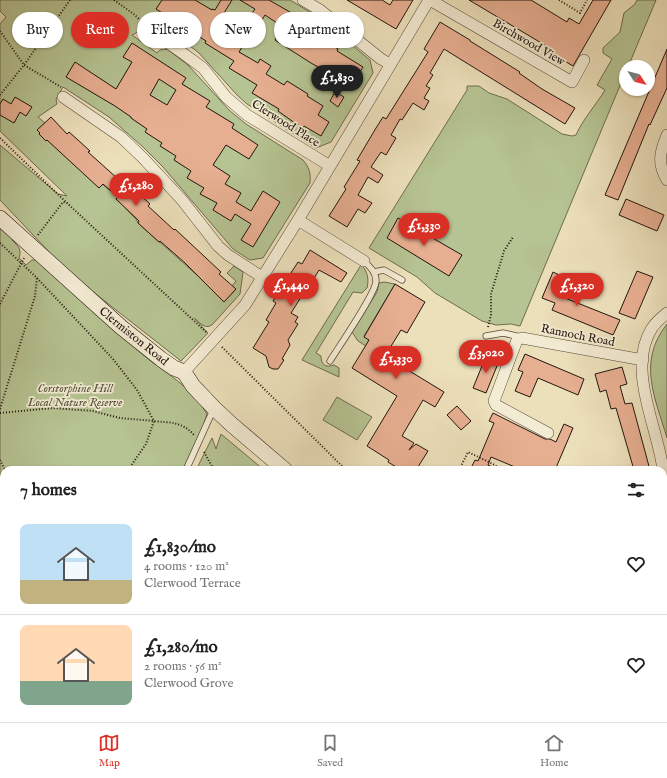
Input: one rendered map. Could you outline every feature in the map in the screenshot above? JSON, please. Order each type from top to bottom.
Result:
[{"type":"street","points":[[303,0],[320,10],[381,59],[390,64]]},
{"type":"street","points":[[184,372],[245,304],[298,220],[390,64],[430,0]]},
{"type":"street","name":"Birchwood View","points":[[430,0],[572,82],[584,60]]},
{"type":"street","name":"Clerwood Place","points":[[172,48],[184,54],[202,68],[226,97],[247,115],[330,166]]},
{"type":"street","points":[[67,103],[121,137],[182,200],[218,246],[228,256],[262,277]]},
{"type":"street","points":[[667,135],[660,158],[663,172],[667,180]]},
{"type":"street","name":"Clermiston Road","points":[[0,218],[120,327],[161,359],[174,368],[184,372],[193,386],[214,408],[280,466]]},
{"type":"street","points":[[298,220],[364,260]]},
{"type":"street","points":[[662,466],[643,384],[643,360],[649,334],[656,323],[667,313]]},
{"type":"street","name":"Rannoch Road","points":[[548,433],[496,405],[494,401],[517,340],[522,338],[643,360]]},
{"type":"street","points":[[667,552],[667,566]]},
{"type":"lane","points":[[330,361],[371,295],[376,282],[374,272],[364,260]]},
{"type":"lane","points":[[374,272],[384,270],[402,280]]},
{"type":"lane","points":[[486,336],[504,333],[522,338]]},
{"type":"lane","points":[[188,466],[214,408]]},
{"type":"path","points":[[114,0],[137,17]]},
{"type":"path","points":[[558,0],[580,13],[587,0]]},
{"type":"path","points":[[0,95],[24,65],[68,1]]},
{"type":"path","points":[[0,31],[24,65],[65,90],[67,103]]},
{"type":"path","points":[[0,138],[68,204],[63,202],[31,246],[0,304]]},
{"type":"path","points":[[486,336],[491,315],[491,294],[504,251],[513,237]]},
{"type":"path","points":[[0,243],[37,278],[113,359],[137,390],[154,421],[146,444],[131,466]]},
{"type":"path","points":[[0,409],[35,296],[37,278]]},
{"type":"path","points":[[0,413],[54,408],[93,411],[120,418],[179,423],[188,429],[199,440],[211,466]]},
{"type":"path","points":[[461,466],[468,452],[496,466]]},
{"type":"green space","points":[[0,0],[290,0],[310,12],[274,12],[274,48],[355,48],[370,60],[373,73],[331,142],[316,148],[247,104],[192,48],[202,48],[202,12],[137,12],[137,32],[132,35],[137,39],[137,48],[150,48],[157,53],[160,50],[167,49],[188,65],[230,111],[246,124],[303,160],[307,165],[310,173],[310,183],[263,258],[250,260],[233,249],[163,167],[143,147],[109,117],[63,87],[56,99],[57,104],[38,117],[45,123],[38,130],[40,133],[64,155],[118,197],[138,223],[208,285],[224,302],[236,289],[232,286],[236,281],[227,273],[234,266],[243,272],[240,294],[212,325],[207,327],[204,326],[194,318],[208,333],[181,361],[69,273],[0,200],[0,145],[58,194],[67,196],[0,131],[0,24],[6,17],[0,11]]},
{"type":"green space","points":[[637,0],[656,0],[631,60],[619,60],[619,88],[520,326],[511,324],[496,325],[482,321],[435,293],[417,277],[369,248],[467,90],[467,86],[479,86],[489,93],[507,99],[562,134],[572,136],[576,135],[582,123],[605,90],[597,85],[612,59],[603,53],[603,48],[620,32],[624,13],[635,4]]},
{"type":"green space","name":"Corstorphine Hill Local Nature Reserve","points":[[0,225],[14,237],[12,240],[20,250],[19,258],[26,265],[32,260],[36,260],[101,319],[194,395],[207,414],[199,439],[188,466],[0,466]]},
{"type":"green space","points":[[361,265],[367,276],[367,288],[362,293],[353,292],[316,353],[321,356],[324,365],[334,365],[339,368],[339,377],[302,360]]},
{"type":"green space","points":[[384,282],[395,284],[364,336],[369,340],[366,346],[358,341],[352,332],[377,292],[379,283]]},
{"type":"green space","points":[[667,324],[667,438],[654,394],[651,380],[651,366],[653,352],[658,338]]},
{"type":"green space","points":[[337,397],[372,417],[357,440],[323,420]]},
{"type":"green space","points":[[221,434],[259,466],[198,466],[212,438],[216,449]]},
{"type":"building","points":[[162,0],[195,0],[212,10],[215,10],[221,0],[232,0],[225,12],[210,12],[210,46],[205,43],[206,41],[202,38],[202,12],[161,12],[156,9]]},
{"type":"building","points":[[240,0],[269,0],[290,12],[274,12],[274,21],[266,16],[266,12],[253,12],[255,9]]},
{"type":"building","points":[[347,0],[382,0],[390,5],[393,0],[413,0],[396,29]]},
{"type":"building","points":[[469,0],[531,0],[567,22],[569,18],[579,24],[593,0],[611,0],[573,66],[546,50],[548,47]]},
{"type":"building","points":[[440,22],[520,72],[519,73],[542,89],[575,108],[565,124],[444,49],[430,73],[433,75],[426,86],[430,88],[424,98],[429,101],[424,110],[413,103],[402,120],[400,119],[391,135],[396,138],[386,155],[381,152],[371,167],[383,175],[378,183],[368,177],[358,195],[372,203],[365,213],[358,209],[347,227],[329,216],[346,189],[344,187],[360,161],[357,160],[376,128],[383,117],[386,119],[428,52],[424,49]]},
{"type":"building","points":[[132,43],[137,46],[137,48],[140,48],[186,78],[182,84],[210,101],[206,107],[234,124],[232,128],[258,145],[249,159],[226,145],[213,165],[230,176],[225,184],[241,193],[236,202],[251,211],[263,191],[280,202],[253,247],[241,240],[251,224],[235,214],[231,221],[213,210],[217,203],[200,194],[204,188],[187,178],[191,171],[174,160],[176,156],[160,146],[162,143],[145,132],[147,129],[115,106],[66,77],[75,62],[116,89],[132,62],[123,57]],"holes":[[[159,79],[176,90],[167,105],[150,95]]]},
{"type":"building","points":[[213,48],[242,48],[239,52],[258,63],[260,59],[271,66],[266,74],[284,85],[287,81],[308,94],[307,96],[323,106],[318,115],[329,122],[321,136],[304,126],[303,128],[278,111],[279,109],[252,93],[257,85],[229,68],[234,61]]},
{"type":"building","points":[[288,48],[336,48],[338,49],[337,51],[363,67],[355,80],[346,75],[343,81]]},
{"type":"building","points":[[667,49],[667,88],[650,125],[649,124],[618,200],[605,195],[647,96],[655,96],[655,77]]},
{"type":"building","points":[[335,92],[344,97],[338,107],[330,101]]},
{"type":"building","points":[[15,97],[32,107],[26,116],[20,112],[14,123],[0,115],[0,104],[3,99],[11,104]]},
{"type":"building","points":[[51,117],[67,134],[69,132],[90,151],[88,152],[118,179],[121,176],[150,204],[148,206],[221,272],[219,274],[236,289],[224,302],[185,263],[138,223],[139,221],[116,199],[118,197],[103,184],[99,188],[39,134],[40,133],[37,130]]},
{"type":"building","points":[[626,199],[664,215],[657,231],[619,215]]},
{"type":"building","points":[[398,218],[462,255],[449,276],[387,238]]},
{"type":"building","points":[[310,250],[347,273],[341,282],[319,270],[291,313],[298,317],[295,322],[298,324],[288,340],[290,345],[282,359],[284,360],[278,369],[273,369],[269,367],[266,356],[253,348],[269,322],[266,320],[276,303],[273,301],[298,262],[302,264]]},
{"type":"building","points":[[637,271],[653,277],[635,319],[619,313]]},
{"type":"building","points":[[553,272],[567,279],[560,296],[620,320],[613,335],[552,310],[555,303],[542,298]]},
{"type":"building","points":[[395,284],[425,302],[407,333],[401,330],[385,356],[444,392],[435,407],[423,400],[402,436],[414,443],[409,450],[416,444],[428,451],[419,466],[394,466],[388,462],[389,460],[367,446],[397,396],[352,368],[369,340],[364,337]]},
{"type":"building","points":[[525,354],[584,379],[578,395],[538,378],[530,397],[515,391],[523,372],[518,370]]},
{"type":"building","points":[[486,356],[499,361],[486,393],[473,388]]},
{"type":"building","points":[[622,367],[627,384],[620,386],[625,404],[632,403],[649,466],[633,466],[616,408],[611,409],[606,390],[600,392],[595,374]]},
{"type":"building","points":[[457,406],[471,421],[461,430],[447,415]]},
{"type":"building","points":[[493,413],[545,439],[550,439],[556,442],[564,424],[573,428],[557,466],[512,466],[491,457],[488,465],[490,466],[472,466],[475,460],[478,461],[494,423],[489,421]]}]
